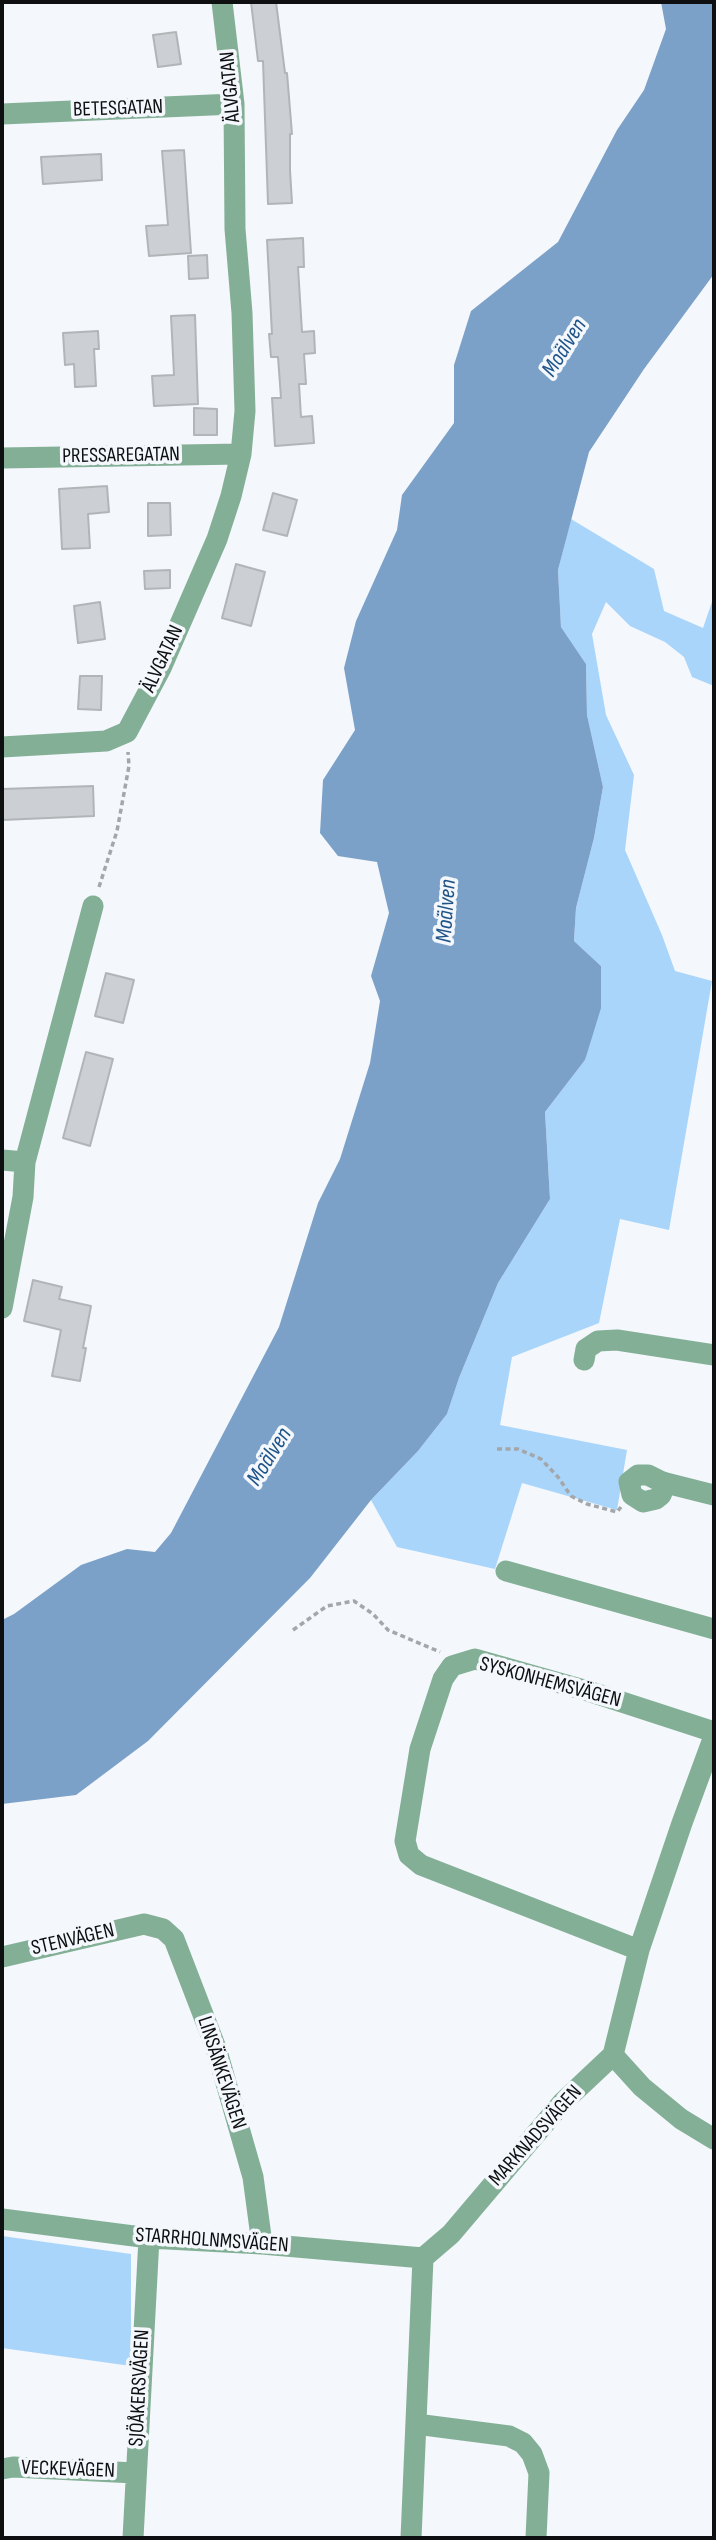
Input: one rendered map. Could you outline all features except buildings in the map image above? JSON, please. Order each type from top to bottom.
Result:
[{"type":"street","name":"ÄLVGATAN","points":[[127,732],[159,671],[217,539],[241,454],[245,411],[242,313],[235,229],[234,104],[222,2]]},
{"type":"street","name":"BETESGATAN","points":[[2,114],[234,104]]},
{"type":"street","name":"PRESSAREGATAN","points":[[2,458],[241,454]]},
{"type":"street","points":[[2,747],[106,741],[127,732]]},
{"type":"street","points":[[2,1308],[23,1197],[25,1162],[93,906]]},
{"type":"street","points":[[2,1160],[25,1162]]},
{"type":"street","points":[[584,1360],[586,1349],[598,1341],[617,1340],[714,1355]]},
{"type":"street","points":[[632,1495],[629,1482],[638,1475],[648,1475],[666,1483],[714,1495]]},
{"type":"street","points":[[506,1571],[714,1629]]},
{"type":"street","name":"SYSKONHEMSVÄGEN","points":[[639,1951],[421,1865],[409,1855],[405,1841],[420,1749],[443,1678],[452,1665],[475,1659],[588,1691],[714,1734]]},
{"type":"street","points":[[714,1734],[639,1951],[614,2055],[642,2087],[681,2119],[714,2139]]},
{"type":"street","name":"STENVÄGEN","points":[[2,1957],[144,1924]]},
{"type":"street","name":"LINSÄNKEVÄGEN","points":[[144,1924],[163,1929],[174,1939],[216,2048],[253,2177],[262,2244]]},
{"type":"street","name":"MARKNADSVÄGEN","points":[[424,2258],[451,2234],[562,2104],[614,2055]]},
{"type":"street","name":"STARRHOLNMSVÄGEN","points":[[2,2219],[149,2238],[262,2244],[424,2258]]},
{"type":"street","name":"SJÖÅKERSVÄGEN","points":[[133,2538],[149,2238]]},
{"type":"street","points":[[411,2538],[424,2258]]},
{"type":"street","points":[[416,2424],[509,2435],[523,2443],[533,2454],[539,2473],[536,2538]]},
{"type":"street","name":"VECKEVÄGEN","points":[[2,2469],[135,2473]]},
{"type":"path","points":[[93,906],[117,831],[129,766],[127,732]]},
{"type":"path","points":[[497,1449],[518,1449],[541,1459],[571,1496],[587,1504],[617,1512],[632,1495]]},
{"type":"path","points":[[293,1630],[327,1606],[355,1601],[373,1614],[387,1630],[465,1662]]},
{"type":"shaded area","points":[[571,519],[654,569],[664,611],[703,628],[714,596],[714,686],[692,677],[684,657],[665,642],[630,626],[606,602],[592,634],[606,715],[634,775],[625,850],[675,971],[712,981],[669,1230],[620,1219],[599,1323],[512,1357],[500,1425],[627,1450],[617,1510],[522,1483],[495,1569],[397,1547],[371,1500],[418,1451],[447,1414],[498,1283],[550,1199],[545,1112],[585,1060],[601,966],[574,941],[576,908],[594,838],[603,787],[587,715],[586,664],[561,627],[558,570]]},
{"type":"shaded area","points":[[2,2236],[131,2254],[131,2366],[2,2348]]},
{"type":"water","name":"Moälven","points":[[661,2],[714,2],[714,274],[644,369],[589,452],[558,570],[561,627],[586,664],[587,715],[603,787],[594,838],[576,908],[574,941],[601,966],[601,1008],[585,1060],[545,1112],[550,1199],[498,1283],[447,1414],[418,1451],[371,1500],[310,1578],[148,1741],[76,1795],[2,1804],[2,1620],[81,1565],[127,1549],[155,1552],[171,1533],[279,1327],[318,1203],[340,1159],[370,1063],[380,1001],[371,976],[389,913],[377,862],[338,856],[320,833],[323,780],[355,730],[344,668],[356,621],[397,530],[402,495],[454,423],[454,365],[471,311],[558,242],[617,130],[644,90],[666,29]]}]
